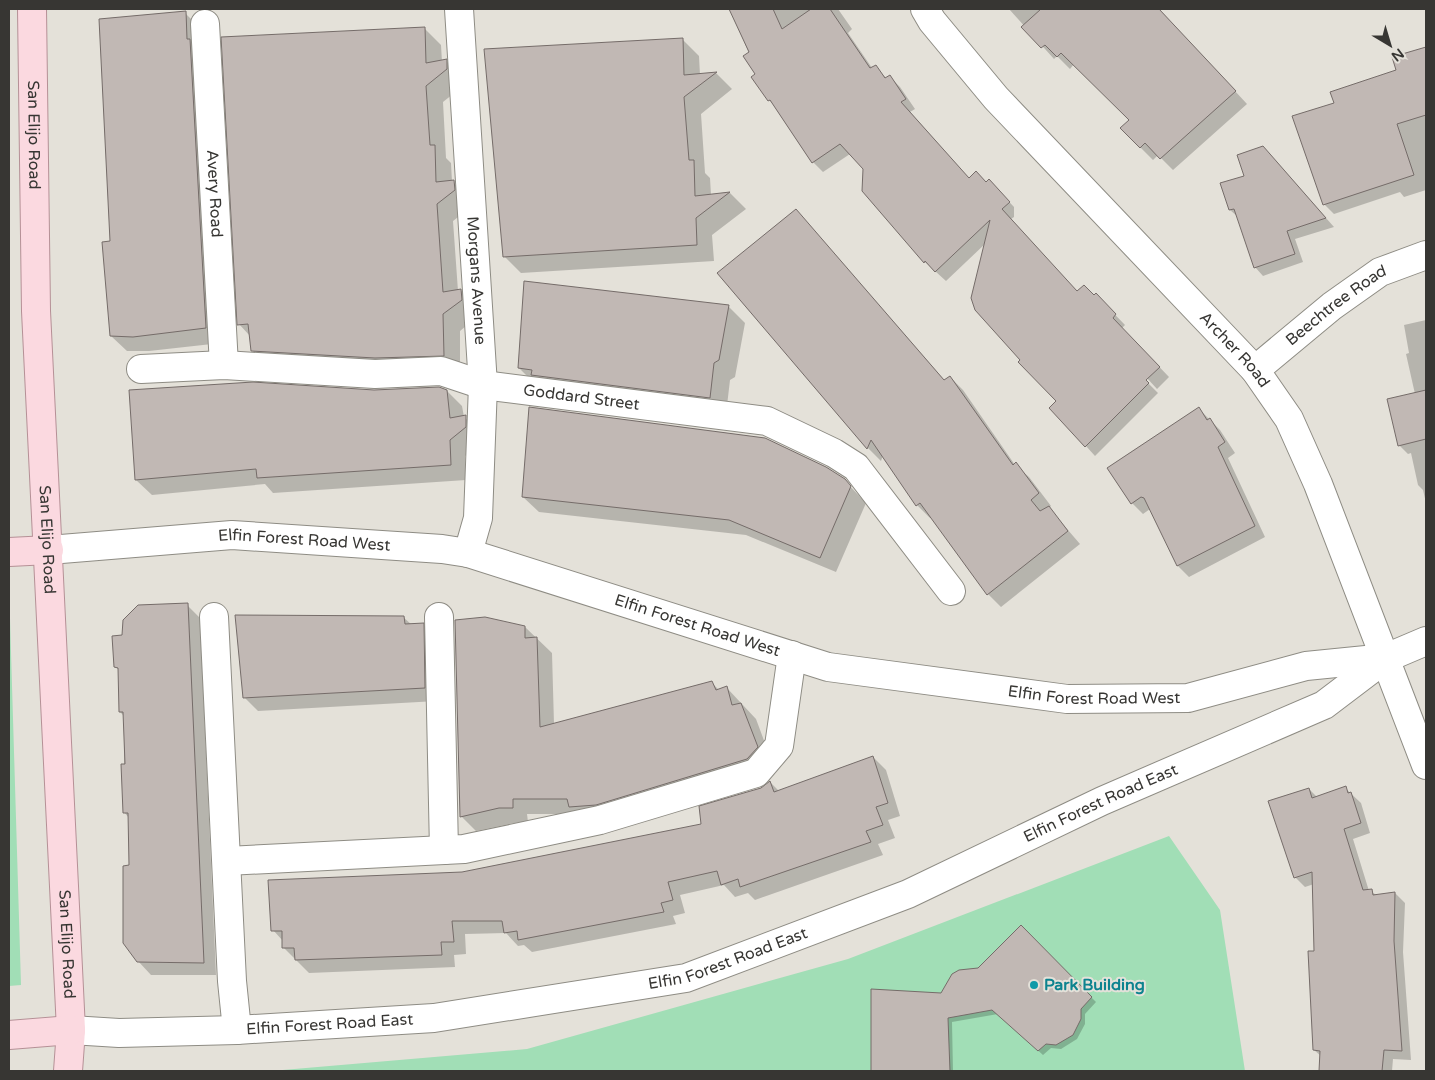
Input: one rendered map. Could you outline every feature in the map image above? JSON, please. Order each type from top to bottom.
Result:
[{"type":"main road","name":"San Elijo Road","points":[[32,9],[36,311],[71,1030],[68,1071]]},
{"type":"main road","name":"Elfin Forest Road West","points":[[9,552],[49,550]]},
{"type":"main road","name":"Elfin Forest Road East","points":[[9,1035],[71,1030]]},
{"type":"street","name":"Morgans Avenue","points":[[459,9],[483,385],[478,518],[468,553]]},
{"type":"street","name":"Archer Road","points":[[925,9],[932,21],[996,98],[1255,370],[1288,419],[1311,468],[1426,765]]},
{"type":"street","name":"Avery Road","points":[[205,24],[224,365]]},
{"type":"street","name":"Beechtree Road","points":[[1255,370],[1332,306],[1380,272],[1426,255]]},
{"type":"street","name":"Goddard Street","points":[[141,369],[224,365],[375,374],[441,371],[483,385],[767,421],[834,453],[856,467],[951,591]]},
{"type":"street","name":"Elfin Forest Road West","points":[[49,550],[232,535],[442,549],[468,553],[828,667],[1067,699],[1188,698],[1306,666],[1386,658]]},
{"type":"street","points":[[214,617],[237,1030]]},
{"type":"street","points":[[439,617],[444,850]]},
{"type":"street","points":[[1386,658],[1426,641]]},
{"type":"street","points":[[227,862],[464,849],[600,820],[756,773],[779,746],[792,655]]},
{"type":"street","name":"Elfin Forest Road East","points":[[71,1030],[119,1033],[237,1030],[434,1018],[686,978],[908,894],[1102,801],[1324,705],[1386,658]]},
{"type":"green space","points":[[9,585],[21,985],[9,986]]},
{"type":"green space","points":[[1169,836],[1220,910],[1245,1071],[271,1071],[527,1049],[848,959]]},
{"type":"building","points":[[729,9],[773,9],[782,29],[811,9],[830,9],[870,68],[876,65],[885,78],[890,75],[906,99],[901,102],[969,178],[976,171],[986,182],[989,179],[1010,202],[1002,209],[1077,291],[1084,285],[1094,295],[1096,293],[1116,314],[1113,318],[1160,367],[1146,380],[1149,383],[1085,447],[1049,408],[1056,401],[1018,362],[1020,360],[975,310],[971,298],[990,220],[935,272],[925,261],[924,263],[862,191],[863,169],[840,144],[812,163],[770,100],[768,101],[751,77],[755,74],[743,56],[749,52]]},
{"type":"building","points":[[1041,9],[1159,9],[1236,91],[1160,159],[1145,143],[1140,148],[1120,128],[1129,120],[1061,53],[1057,57],[1045,45],[1041,48],[1021,27]]},
{"type":"building","points":[[186,11],[187,39],[190,39],[206,328],[133,337],[110,336],[102,242],[110,241],[99,19]]},
{"type":"building","points":[[425,27],[426,63],[447,59],[447,69],[426,86],[430,145],[435,145],[436,182],[454,180],[455,190],[437,204],[443,292],[461,289],[462,300],[443,314],[444,356],[375,358],[251,351],[248,324],[237,325],[221,37]]},
{"type":"building","points":[[683,38],[684,75],[717,72],[684,97],[689,160],[694,160],[695,196],[730,192],[696,218],[697,245],[503,257],[484,49]]},
{"type":"building","points":[[1426,47],[1426,115],[1397,124],[1414,175],[1323,205],[1292,116],[1334,103],[1330,92],[1396,70],[1392,57]]},
{"type":"building","points":[[1263,146],[1326,218],[1287,231],[1295,254],[1254,268],[1234,209],[1229,210],[1220,183],[1244,176],[1237,155]]},
{"type":"building","points":[[796,209],[944,380],[950,376],[1013,465],[1016,462],[1039,493],[1031,500],[1040,511],[1049,506],[1068,531],[987,595],[920,503],[916,506],[871,440],[867,449],[717,273]]},
{"type":"building","points":[[524,281],[729,305],[719,360],[714,363],[710,398],[531,375],[532,370],[518,368]]},
{"type":"building","points":[[253,382],[374,390],[439,387],[447,390],[450,418],[466,415],[466,427],[450,440],[451,465],[257,478],[256,469],[135,480],[129,390]]},
{"type":"building","points":[[1426,390],[1426,439],[1398,446],[1387,399]]},
{"type":"building","points":[[529,407],[765,438],[826,467],[845,479],[851,486],[820,558],[729,520],[522,497]]},
{"type":"building","points":[[1199,407],[1207,420],[1210,418],[1225,442],[1218,447],[1255,526],[1177,566],[1144,498],[1141,497],[1131,504],[1107,468]]},
{"type":"building","points":[[188,603],[204,963],[137,962],[123,943],[123,866],[129,865],[128,813],[123,813],[121,764],[125,764],[123,712],[119,712],[118,668],[114,667],[112,636],[122,635],[123,620],[138,605]]},
{"type":"building","points":[[235,615],[404,616],[405,624],[424,623],[425,688],[243,698]]},
{"type":"building","points":[[485,617],[525,626],[525,638],[537,637],[540,727],[712,681],[716,690],[727,686],[732,705],[741,703],[758,747],[747,759],[596,805],[569,807],[567,799],[513,799],[513,808],[499,808],[460,817],[455,620]]},
{"type":"building","points":[[873,756],[888,803],[876,807],[883,825],[866,831],[871,842],[740,887],[738,879],[721,885],[717,871],[668,882],[673,900],[661,903],[664,912],[518,940],[517,931],[504,933],[502,921],[452,921],[454,942],[441,942],[442,955],[295,960],[294,948],[282,948],[282,931],[271,931],[268,880],[462,872],[701,824],[699,806],[761,788],[770,781],[774,792]]},
{"type":"building","points":[[1346,786],[1348,793],[1351,792],[1361,823],[1344,829],[1363,890],[1372,889],[1373,895],[1395,892],[1394,941],[1402,1051],[1384,1050],[1382,1071],[1319,1071],[1320,1051],[1313,1050],[1308,951],[1314,951],[1312,872],[1294,878],[1268,801],[1309,788],[1312,798]]},
{"type":"building","points":[[1021,925],[1092,997],[1081,1009],[1081,1019],[1073,1035],[1056,1045],[1046,1044],[1038,1051],[992,1010],[948,1018],[950,1071],[871,1071],[871,989],[941,993],[952,974],[959,970],[978,968]]},
{"type":"place","name":"Park Building","points":[[1034,985]]}]
